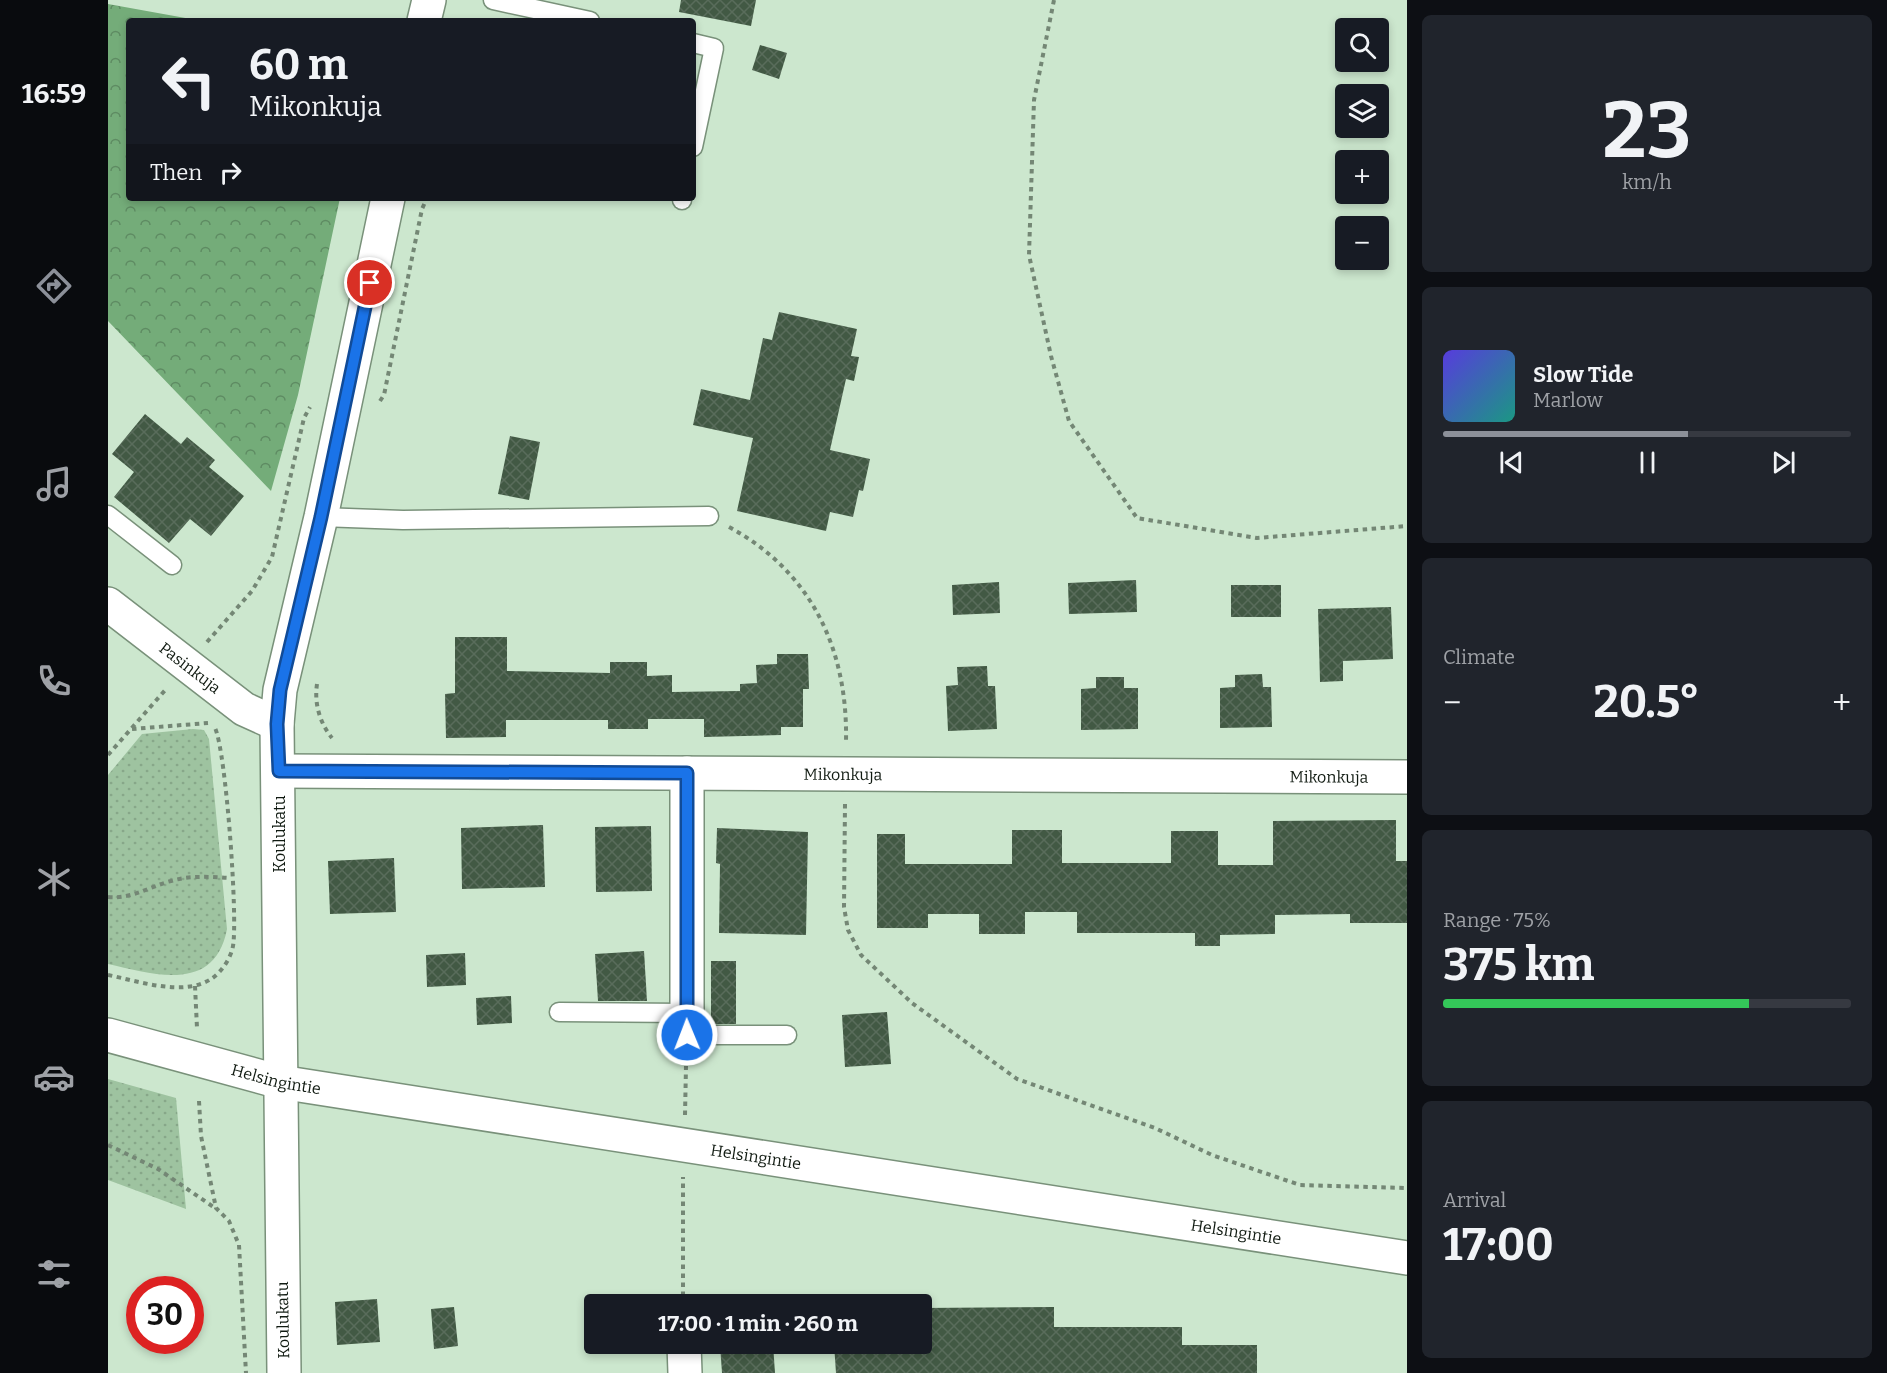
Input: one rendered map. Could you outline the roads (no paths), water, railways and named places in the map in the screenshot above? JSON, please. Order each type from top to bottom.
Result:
[{"type":"street","points":[[425,18],[429,0]]},
{"type":"street","name":"Koulukatu","points":[[284,1373],[277,724],[280,690],[321,517],[387,201]]},
{"type":"street","name":"Pasinkuja","points":[[108,604],[244,709],[277,724]]},
{"type":"street","name":"Mikonkuja","points":[[279,771],[1407,777]]},
{"type":"street","points":[[686,1024],[687,773]]},
{"type":"street","name":"Helsingintie","points":[[108,1035],[280,1082],[1407,1258]]},
{"type":"street","points":[[684,1354],[685,1373]]},
{"type":"lane","points":[[493,0],[576,18]]},
{"type":"lane","points":[[696,44],[714,48],[696,133]]},
{"type":"lane","points":[[108,515],[172,566]]},
{"type":"lane","points":[[321,517],[403,520],[709,516]]},
{"type":"lane","points":[[560,1012],[787,1035]]}]
